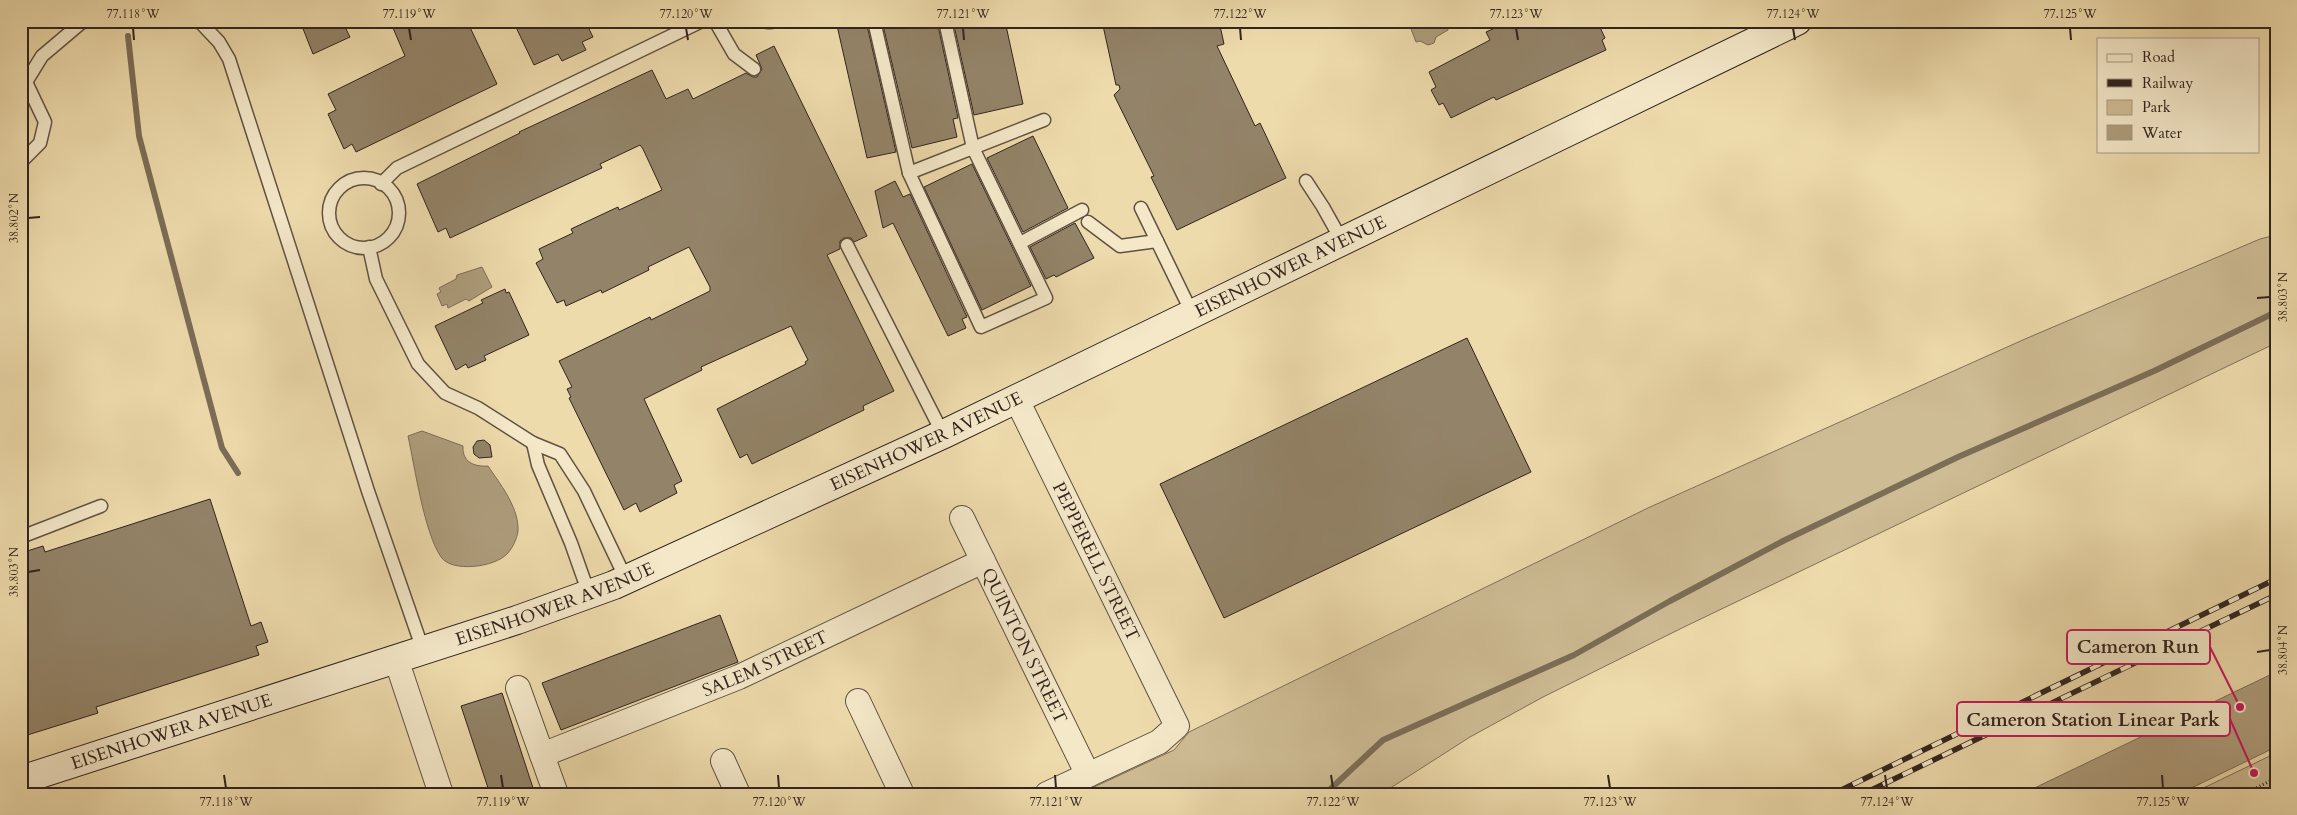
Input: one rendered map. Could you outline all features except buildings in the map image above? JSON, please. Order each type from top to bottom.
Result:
[{"type":"main road","name":"EISENHOWER AVENUE","points":[[21,780],[517,620],[626,579],[943,434],[1797,21]]},
{"type":"street","name":"PEPPERELL STREET","points":[[1016,398],[1177,726],[1159,742],[1088,775]]},
{"type":"street","name":"QUINTON STREET","points":[[962,518],[1088,775]]},
{"type":"street","name":"SALEM STREET","points":[[542,754],[739,677],[983,561]]},
{"type":"street","points":[[396,659],[440,794]]},
{"type":"street","points":[[518,688],[556,794]]},
{"type":"street","points":[[858,701],[902,794]]},
{"type":"street","points":[[723,761],[738,794]]},
{"type":"street","points":[[1047,794],[1088,775]]},
{"type":"lane","points":[[21,162],[40,143],[45,122],[23,82],[42,56],[87,21]]},
{"type":"lane","points":[[198,21],[219,42],[229,59],[368,491],[423,650]]},
{"type":"lane","points":[[382,184],[397,168],[702,21]]},
{"type":"lane","points":[[714,21],[734,54],[754,69]]},
{"type":"lane","points":[[874,21],[909,173],[981,328],[1046,298],[973,148],[945,21]]},
{"type":"lane","points":[[909,173],[1044,120]]},
{"type":"lane","points":[[366,178],[382,184],[394,196],[398,206],[399,217],[389,238],[380,244],[369,247],[358,247],[346,243],[331,226],[329,214],[330,203],[344,184],[366,178]]},
{"type":"lane","points":[[1306,182],[1342,241]]},
{"type":"lane","points":[[1141,208],[1192,313]]},
{"type":"lane","points":[[1020,243],[1082,210]]},
{"type":"lane","points":[[1088,222],[1120,246],[1157,242]]},
{"type":"lane","points":[[847,245],[943,434]]},
{"type":"lane","points":[[369,247],[376,279],[418,364],[445,393],[478,408],[533,442],[560,454],[584,490],[626,579]]},
{"type":"lane","points":[[533,442],[538,465],[572,543],[589,594]]},
{"type":"lane","points":[[21,537],[100,506]]},
{"type":"path","points":[[2244,794],[2276,778]]},
{"type":"green space","points":[[753,21],[785,21],[774,29],[765,29]]},
{"type":"green space","points":[[2276,235],[2276,343],[1684,627],[1543,697],[1470,737],[1381,794],[1079,794],[1174,750],[1189,732],[1650,507],[2025,339],[2260,239]]},
{"type":"green space","points":[[2276,753],[2276,794],[2191,794]]},
{"type":"water","points":[[1408,21],[1450,21],[1451,25],[1448,27],[1448,30],[1436,37],[1434,43],[1428,45],[1420,41],[1416,42]]},
{"type":"water","points":[[482,267],[492,287],[469,301],[466,299],[448,308],[447,304],[442,306],[437,294],[441,292],[439,288],[456,279],[457,275]]},
{"type":"water","points":[[422,431],[463,446],[467,460],[478,466],[488,466],[503,487],[515,511],[518,530],[517,537],[511,548],[501,559],[484,565],[464,567],[447,562],[441,557],[435,546],[425,516],[408,436]]},
{"type":"water","points":[[2276,672],[2276,747],[2179,794],[2022,794]]},
{"type":"waterway","points":[[128,36],[139,136],[222,448],[238,473]]},
{"type":"waterway","points":[[1325,794],[1383,740],[1574,655],[1783,541],[1958,457],[2154,371],[2276,312]]},
{"type":"railway","points":[[1833,794],[2276,579]]},
{"type":"railway","points":[[1863,794],[2276,595]]},
{"type":"place","name":"Cameron Run","points":[[2240,707]]},
{"type":"place","name":"Cameron Station Linear Park","points":[[2254,773]]}]
